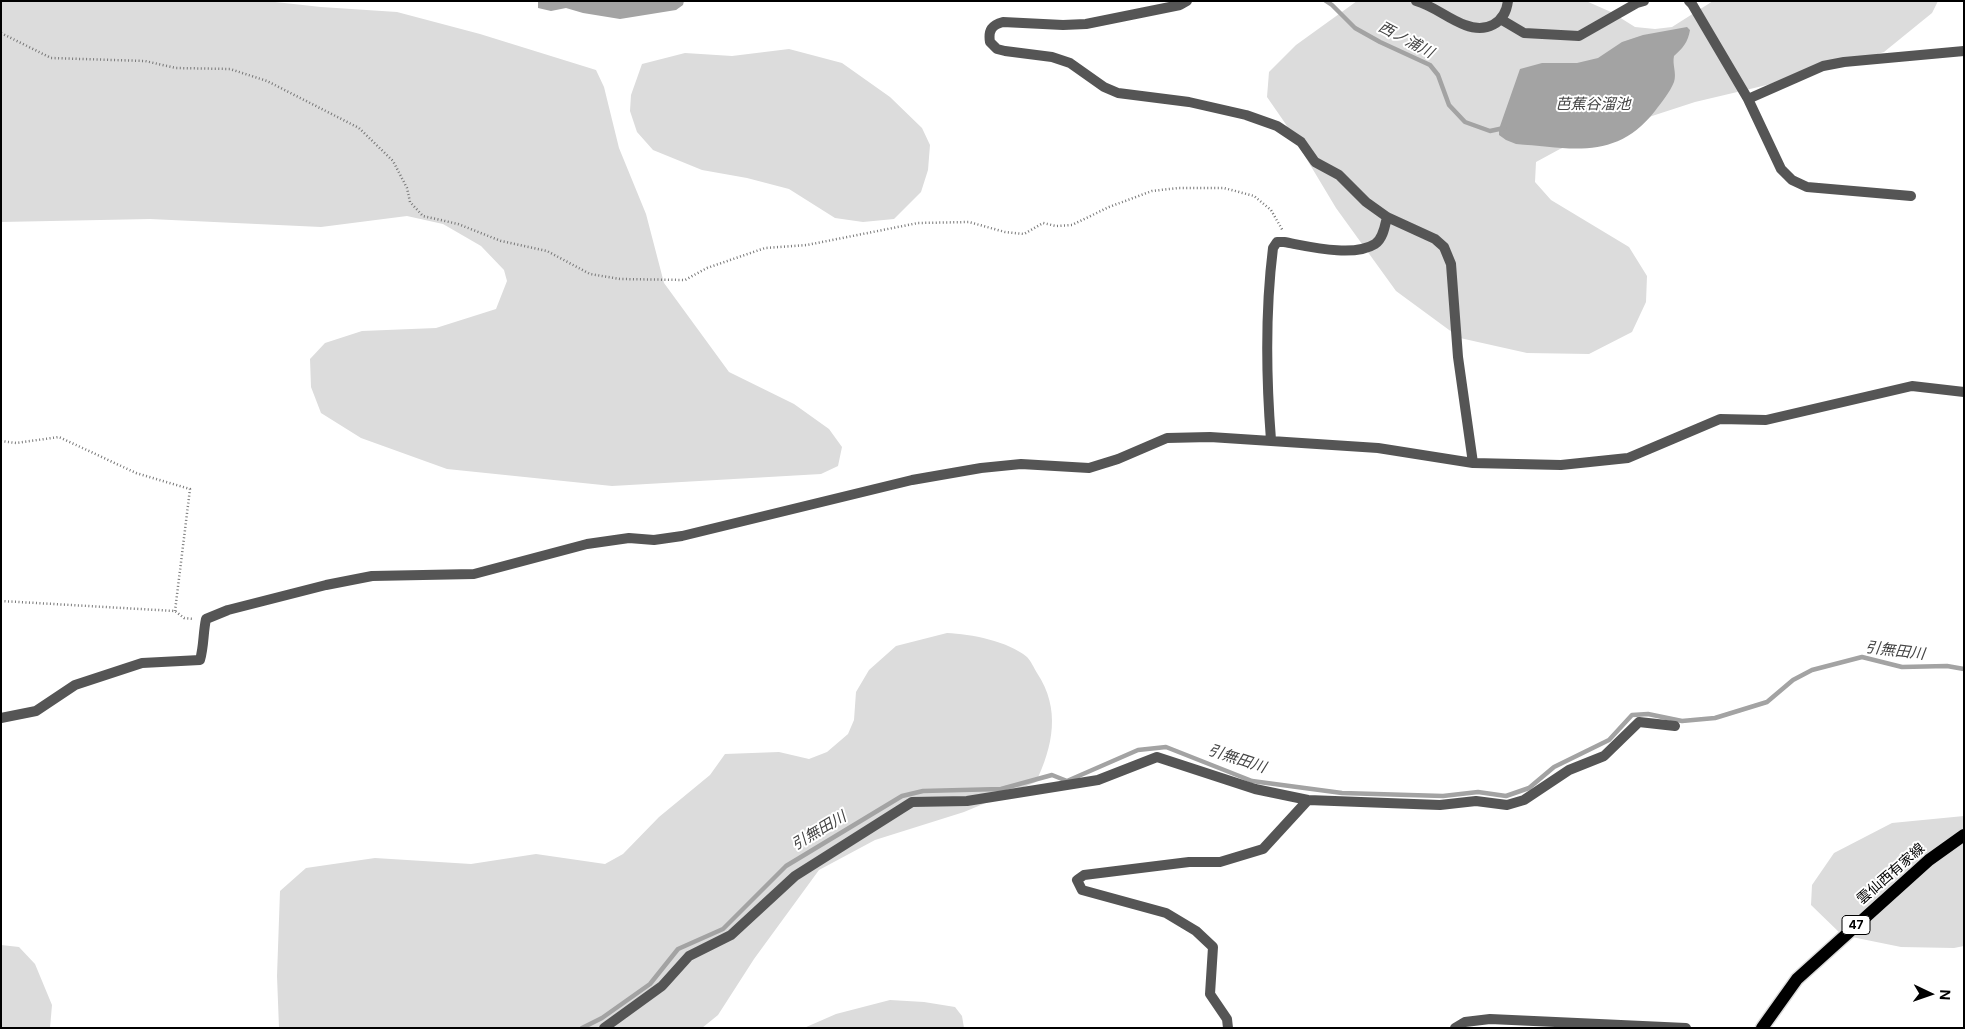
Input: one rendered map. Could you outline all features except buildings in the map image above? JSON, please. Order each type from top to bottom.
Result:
[{"type":"main road","name":"雲仙西有家線","points":[[1762,1028],[1798,979],[1929,860],[1964,835]]},
{"type":"street","points":[[1187,1],[1180,5],[1086,24],[1064,25],[1003,22],[995,24],[991,30],[990,42],[993,46],[1004,51],[1052,56],[1070,63],[1104,87],[1118,93],[1189,102],[1246,115],[1277,126],[1301,142],[1316,162],[1339,175],[1366,202],[1388,217],[1435,239],[1444,247],[1449,255],[1451,264],[1458,357],[1473,462]]},
{"type":"street","points":[[1416,1],[1428,5],[1465,25],[1478,27],[1492,26],[1502,20],[1507,10],[1508,1]]},
{"type":"street","points":[[1502,20],[1524,32],[1579,36],[1644,1]]},
{"type":"street","points":[[1689,1],[1748,99],[1781,169],[1792,180],[1806,187],[1911,196]]},
{"type":"street","points":[[1748,99],[1823,66],[1844,62],[1964,51]]},
{"type":"street","points":[[1271,440],[1267,396],[1267,294],[1273,248],[1276,242],[1329,250],[1361,249],[1376,244],[1383,234],[1388,217]]},
{"type":"street","points":[[1,718],[36,711],[74,685],[142,663],[200,660],[204,646],[202,636],[206,619],[245,606],[326,585],[372,576],[474,574],[587,544],[629,538],[654,540],[682,536],[912,480],[973,469],[1021,464],[1089,468],[1118,459],[1167,438],[1210,437],[1378,448],[1473,462],[1561,466],[1628,458],[1720,419],[1766,420],[1912,386],[1964,392]]},
{"type":"street","points":[[604,1028],[662,986],[690,956],[732,935],[795,876],[912,802],[967,801],[1098,780],[1157,757],[1255,789],[1308,800],[1440,806],[1476,800],[1508,805],[1524,800],[1569,770],[1604,756],[1639,722],[1675,726]]},
{"type":"street","points":[[1228,1028],[1227,1019],[1210,994],[1213,947],[1196,931],[1166,913],[1082,890],[1077,880],[1084,875],[1189,862],[1220,862],[1263,849],[1308,800]]},
{"type":"street","points":[[1455,1028],[1465,1022],[1490,1019],[1686,1028]]},
{"type":"path","points":[[1,33],[51,58],[145,61],[176,68],[230,69],[267,81],[359,128],[393,161],[407,188],[410,202],[423,216],[458,224],[501,241],[547,251],[590,274],[620,279],[685,280],[707,268],[766,248],[807,245],[918,223],[969,222],[1005,232],[1024,234],[1043,223],[1056,226],[1072,225],[1109,207],[1152,191],[1178,188],[1224,188],[1254,196],[1271,210],[1284,234],[1284,242]]},
{"type":"path","points":[[1,441],[16,443],[59,437],[136,473],[190,489],[175,611]]},
{"type":"path","points":[[1,600],[175,611],[184,618],[206,619]]},
{"type":"shaded area","points":[[1,1],[266,1],[397,12],[480,34],[596,70],[604,87],[619,148],[646,214],[664,283],[729,372],[794,404],[829,429],[842,447],[838,466],[821,474],[612,486],[447,469],[361,438],[321,413],[311,387],[310,359],[325,343],[362,331],[436,328],[496,309],[507,281],[504,270],[481,246],[443,224],[407,216],[321,227],[150,219],[1,222]]},
{"type":"shaded area","points":[[1357,1],[1586,1],[1611,12],[1635,27],[1655,29],[1672,27],[1713,1],[1938,1],[1932,13],[1884,52],[1809,75],[1695,102],[1609,130],[1560,149],[1536,162],[1535,182],[1551,200],[1629,247],[1647,276],[1646,302],[1632,332],[1589,354],[1527,353],[1460,338],[1396,291],[1336,208],[1285,123],[1267,97],[1269,72],[1296,45]]},
{"type":"shaded area","points":[[789,49],[842,63],[890,97],[922,128],[930,145],[928,170],[921,192],[894,219],[863,222],[835,218],[789,189],[747,178],[702,170],[653,150],[637,132],[630,111],[631,95],[642,64],[685,53],[732,56]]},
{"type":"shaded area","points":[[947,633],[978,637],[1000,643],[1019,651],[1031,663],[1045,687],[1052,714],[1052,728],[1047,755],[1036,782],[964,812],[875,840],[819,870],[754,959],[718,1015],[702,1028],[279,1028],[277,976],[280,891],[306,868],[375,858],[471,864],[536,854],[605,864],[623,854],[659,817],[710,775],[725,754],[779,752],[809,759],[827,752],[848,734],[854,720],[856,692],[869,670],[896,646]]},
{"type":"shaded area","points":[[1964,816],[1964,946],[1954,948],[1901,947],[1842,935],[1811,905],[1812,885],[1834,853],[1892,823]]},
{"type":"shaded area","points":[[1,945],[19,947],[35,964],[52,1005],[50,1028],[1,1028]]},
{"type":"shaded area","points":[[890,1000],[924,1002],[955,1007],[962,1016],[964,1028],[804,1028],[836,1014]]},
{"type":"water","points":[[538,1],[684,1],[683,5],[676,10],[620,19],[583,13],[566,8],[551,11],[538,8]]},
{"type":"water","name":"芭蕉谷溜池","points":[[1687,27],[1690,30],[1686,41],[1674,56],[1675,79],[1670,90],[1655,111],[1640,127],[1625,138],[1591,148],[1555,148],[1516,144],[1499,135],[1499,129],[1520,69],[1542,63],[1577,63],[1598,58],[1622,42],[1643,35]]},
{"type":"waterway","name":"西ノ浦川","points":[[1326,1],[1355,28],[1430,65],[1438,75],[1449,105],[1465,122],[1490,131],[1504,128]]},
{"type":"waterway","name":"引無田川","points":[[582,1028],[602,1018],[650,984],[678,949],[723,929],[786,866],[902,796],[923,791],[1001,789],[1052,775],[1067,781],[1138,750],[1166,747],[1252,781],[1342,793],[1443,796],[1478,792],[1506,796],[1529,788],[1554,767],[1609,740],[1632,715],[1648,714],[1682,721],[1715,718],[1767,702],[1793,680],[1812,670],[1862,657],[1902,667],[1947,666],[1964,669]]}]
